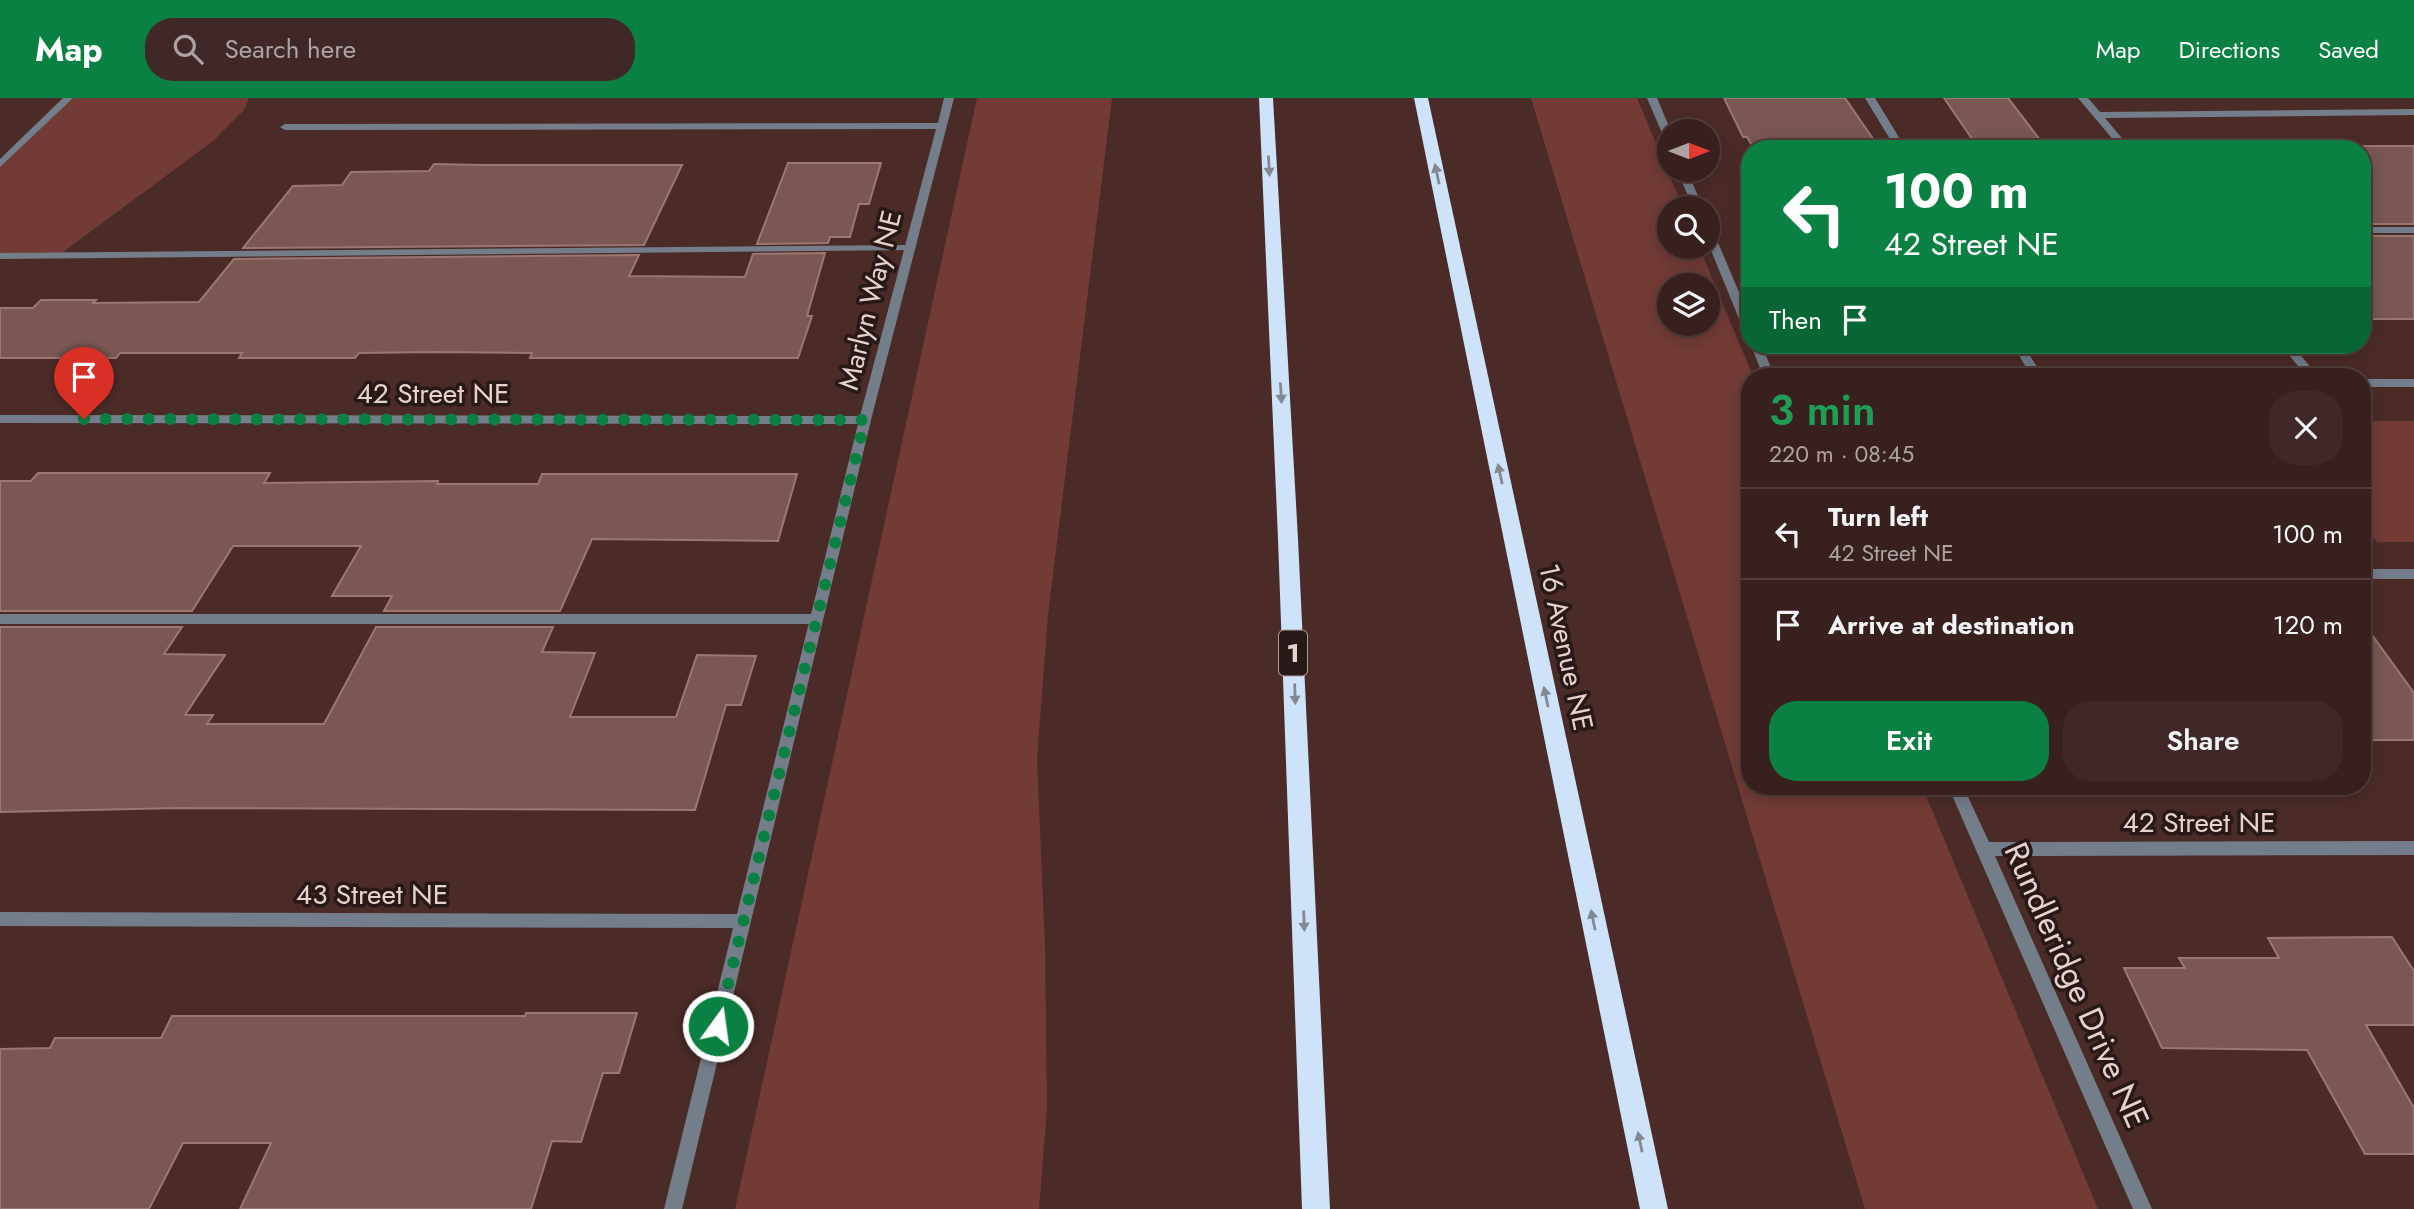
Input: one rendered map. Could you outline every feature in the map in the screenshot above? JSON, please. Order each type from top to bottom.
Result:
[{"type":"highway","name":"1","points":[[1266,98],[1289,553],[1316,1209]]},
{"type":"highway","name":"16 Avenue NE","points":[[1421,98],[1654,1209]]},
{"type":"street","points":[[0,164],[68,98]]},
{"type":"street","name":"Marlyn Way NE","points":[[673,1209],[865,420],[949,98]]},
{"type":"street","points":[[1652,98],[1661,119]]},
{"type":"street","points":[[1870,98],[1896,140]]},
{"type":"street","points":[[2083,98],[2119,140]]},
{"type":"street","points":[[2098,115],[2414,112]]},
{"type":"street","points":[[285,127],[942,126]]},
{"type":"street","points":[[2371,230],[2414,230]]},
{"type":"street","points":[[0,256],[908,248]]},
{"type":"street","points":[[1720,259],[1741,310]]},
{"type":"street","points":[[2294,354],[2306,368]]},
{"type":"street","points":[[2371,383],[2414,383]]},
{"type":"street","name":"42 Street NE","points":[[0,419],[865,420]]},
{"type":"street","points":[[2371,574],[2414,574]]},
{"type":"street","points":[[0,619],[816,619]]},
{"type":"street","name":"Rundleridge Drive NE","points":[[1960,795],[2143,1209]]},
{"type":"street","name":"42 Street NE","points":[[1984,849],[2414,848]]},
{"type":"street","name":"43 Street NE","points":[[0,919],[744,921]]},
{"type":"shaded area","points":[[68,98],[249,98],[244,110],[213,141],[59,255],[0,256],[0,164]]},
{"type":"shaded area","points":[[977,98],[1112,98],[1048,615],[1037,758],[1045,948],[1047,1108],[1039,1209],[735,1209]]},
{"type":"shaded area","points":[[1531,98],[1637,98],[1657,146],[1657,182],[1672,182],[1678,196],[1657,196],[1657,259],[1704,259],[1710,273],[1657,273],[1657,336],[1720,336],[1720,297],[1741,347],[1741,354],[1744,354],[1750,368],[1741,368],[1741,795],[1926,795],[2098,1209],[1865,1209]]},
{"type":"shaded area","points":[[2371,421],[2414,421],[2414,542],[2377,542],[2371,534]]},
{"type":"building","points":[[1724,98],[1845,98],[1874,140],[1749,140],[1743,137]]},
{"type":"building","points":[[1944,98],[2008,98],[2040,140],[1973,140]]},
{"type":"building","points":[[2371,146],[2414,146],[2414,224],[2371,224]]},
{"type":"building","points":[[788,163],[881,163],[869,204],[859,204],[850,237],[830,237],[828,243],[757,244]]},
{"type":"building","points":[[434,164],[682,165],[644,245],[243,248],[293,186],[342,185],[351,172],[429,171]]},
{"type":"building","points":[[2371,236],[2414,236],[2414,319],[2371,319]]},
{"type":"building","points":[[825,253],[807,316],[812,316],[798,358],[530,358],[532,353],[436,352],[359,353],[355,358],[239,358],[242,353],[120,353],[116,358],[0,358],[0,308],[33,308],[41,300],[96,300],[93,303],[199,302],[234,259],[639,255],[629,276],[745,277],[753,254]]},
{"type":"building","points":[[38,473],[270,473],[264,483],[438,481],[437,484],[538,484],[542,474],[797,474],[778,541],[592,539],[560,611],[384,611],[392,596],[332,596],[361,546],[233,546],[192,611],[0,611],[0,481],[31,481]]},
{"type":"building","points":[[0,627],[182,627],[164,654],[225,655],[185,715],[213,715],[207,724],[324,724],[376,627],[553,627],[542,652],[595,653],[570,717],[676,717],[697,655],[756,656],[741,705],[726,705],[695,810],[178,808],[0,812]]},
{"type":"building","points":[[2371,633],[2414,693],[2414,740],[2371,740]]},
{"type":"building","points":[[2392,937],[2414,971],[2414,1025],[2366,1025],[2414,1108],[2414,1154],[2365,1154],[2307,1050],[2162,1048],[2124,968],[2185,968],[2179,958],[2279,958],[2268,938]]},
{"type":"building","points":[[526,1013],[637,1013],[619,1073],[603,1073],[581,1142],[552,1141],[531,1209],[240,1209],[271,1143],[183,1143],[149,1209],[0,1209],[0,1049],[50,1048],[55,1038],[161,1038],[172,1016],[525,1016]]},
{"type":"route","points":[[84,419],[865,420],[718,1026]]}]
